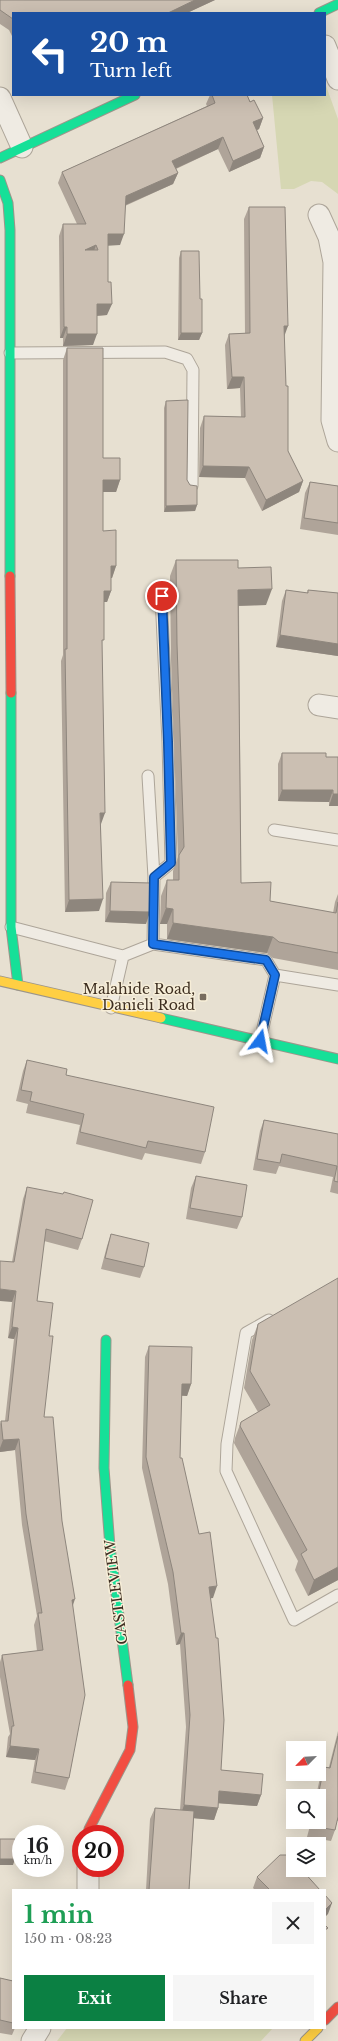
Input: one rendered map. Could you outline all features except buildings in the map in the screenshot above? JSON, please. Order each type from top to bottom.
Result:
[{"type":"street","points":[[326,49],[338,79]]},
{"type":"street","points":[[0,158],[133,96]]},
{"type":"street","points":[[0,98],[22,147]]},
{"type":"street","points":[[0,180],[8,203],[10,353],[6,626],[11,927],[18,985]]},
{"type":"street","points":[[319,214],[329,237],[334,262],[332,420],[338,441]]},
{"type":"street","points":[[0,981],[111,1008],[338,1059]]},
{"type":"street","name":"CASTLEVIEW","points":[[91,1825],[120,1772],[130,1750],[133,1727],[110,1547],[105,1476],[106,1340]]},
{"type":"street","points":[[88,1877],[88,1889]]},
{"type":"street","points":[[326,2019],[338,2007]]},
{"type":"street","points":[[32,2041],[39,2029]]},
{"type":"street","points":[[305,2041],[317,2029]]},
{"type":"lane","points":[[10,353],[165,352],[187,360],[193,370],[192,486]]},
{"type":"lane","points":[[154,877],[171,863],[162,596]]},
{"type":"lane","points":[[148,776],[154,877],[153,944]]},
{"type":"lane","points":[[274,830],[338,840]]},
{"type":"lane","points":[[11,927],[123,956],[153,944],[266,960],[275,975],[260,1041]]},
{"type":"lane","points":[[111,1008],[123,956]]},
{"type":"lane","points":[[275,975],[338,985]]},
{"type":"lane","points":[[279,1314],[246,1334],[228,1444],[226,1471],[294,1620],[338,1595]]},
{"type":"green space","points":[[326,86],[338,119],[338,194],[322,182],[311,181],[294,189],[281,189],[272,96],[326,96]]},
{"type":"green space","points":[[66,2029],[272,2029],[261,2041],[57,2041]]},
{"type":"traffic: fast","points":[[321,12],[338,4]]},
{"type":"traffic: fast","points":[[0,158],[133,96]]},
{"type":"traffic: fast","points":[[0,180],[8,203],[10,230],[10,576]]},
{"type":"traffic: fast","points":[[11,693],[11,927],[18,985]]},
{"type":"traffic: fast","points":[[161,1018],[338,1059]]},
{"type":"traffic: fast","points":[[106,1340],[104,1468],[110,1547],[128,1685]]},
{"type":"traffic: slow","points":[[0,981],[161,1018]]},
{"type":"traffic: slow","points":[[305,2041],[317,2029]]},
{"type":"traffic: jam","points":[[10,576],[11,693]]},
{"type":"traffic: jam","points":[[91,1825],[130,1750],[133,1727],[128,1685]]},
{"type":"traffic: jam","points":[[326,2019],[338,2007]]},
{"type":"place","name":"Malahide Road, Danieli Road","points":[[203,997]]},
{"type":"route","points":[[162,596],[171,863],[154,877],[153,944],[266,960],[275,975],[260,1041]]}]
